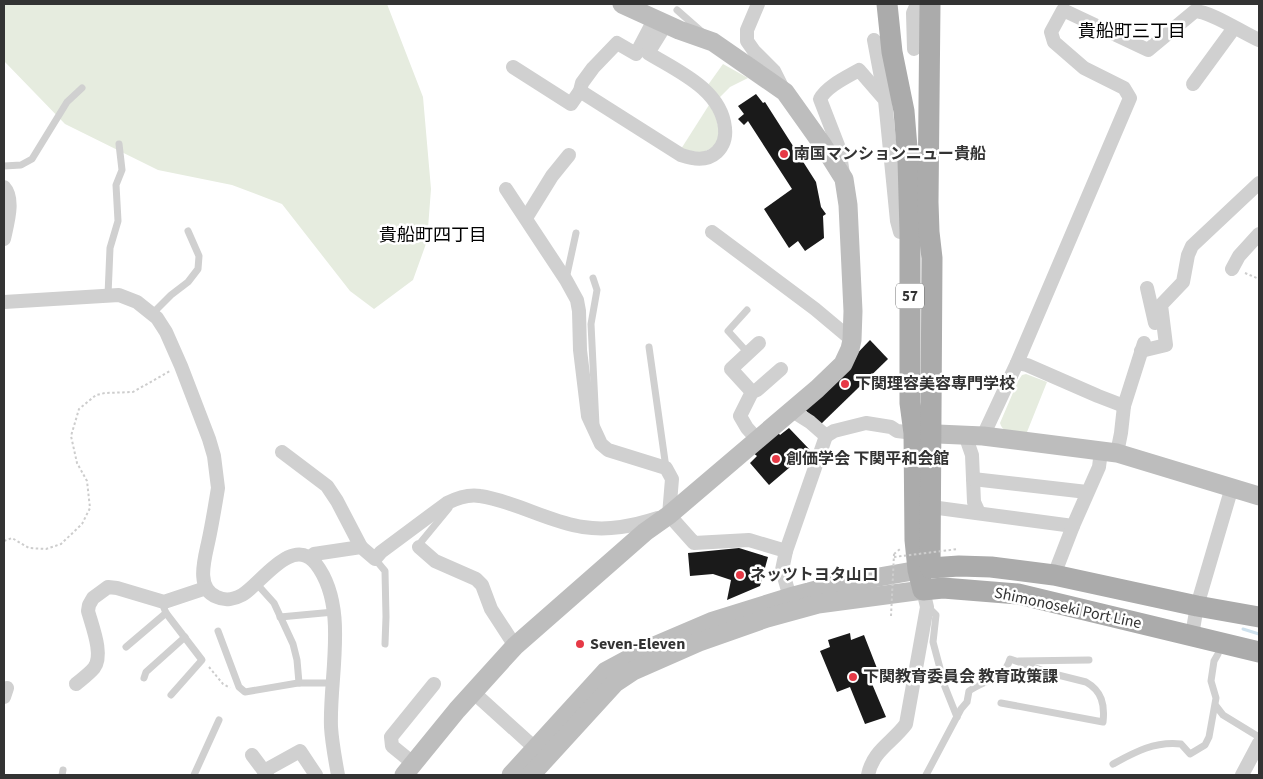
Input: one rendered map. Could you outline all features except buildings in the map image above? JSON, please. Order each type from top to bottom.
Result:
[{"type":"main road","name":"57","points":[[887,4],[892,52],[907,130],[919,232],[932,258],[915,531],[924,584]]},
{"type":"main road","name":"57","points":[[919,232],[921,48],[930,4]]},
{"type":"main road","name":"57","points":[[922,433],[931,507],[924,584]]},
{"type":"main road","name":"Shimonoseki Port Line","points":[[924,584],[959,566],[991,567],[1054,575],[1197,606],[1259,617]]},
{"type":"main road","name":"Shimonoseki Port Line","points":[[924,584],[943,588],[1018,594],[1259,652]]},
{"type":"street","points":[[622,4],[666,18],[679,30],[713,42],[785,92]]},
{"type":"street","points":[[758,4],[747,30],[747,40],[754,51],[774,71],[785,92],[844,179]]},
{"type":"street","points":[[892,52],[921,48],[913,13],[917,4]]},
{"type":"street","points":[[979,513],[974,502],[972,455],[974,436],[1016,363],[1130,98],[1124,88],[1084,68],[1054,42],[1051,32],[1063,10],[1148,50],[1195,12],[1205,12],[1259,40]]},
{"type":"street","points":[[580,91],[681,155],[698,160],[712,156],[717,152],[722,146],[725,136],[724,124],[710,96],[694,81],[648,53],[666,18]]},
{"type":"street","points":[[513,67],[571,104],[580,91],[582,83],[593,68],[617,44],[636,54],[666,18]]},
{"type":"street","points":[[1193,84],[1234,28]]},
{"type":"street","points":[[874,40],[885,100],[897,221],[900,232],[919,232]]},
{"type":"street","points":[[434,684],[391,737],[392,746],[409,770],[473,692],[515,646],[645,532],[669,514],[843,364],[852,340],[853,311],[848,205],[839,148],[821,103],[822,96],[844,78],[859,70],[885,100]]},
{"type":"street","points":[[526,218],[552,176],[569,155]]},
{"type":"street","points":[[1141,351],[1166,344],[1161,305],[1183,282],[1188,255],[1192,246],[1259,183]]},
{"type":"street","points":[[4,187],[10,199],[4,238]]},
{"type":"street","points":[[506,188],[577,300],[586,407],[596,435],[602,444],[608,450],[666,468],[672,479],[669,514],[694,543],[750,540],[786,551]]},
{"type":"street","points":[[712,232],[815,309],[852,340]]},
{"type":"street","points":[[1232,269],[1239,256],[1259,234]]},
{"type":"street","points":[[1054,575],[1087,492],[1099,467],[1121,433],[1124,406],[1144,342],[1157,337],[1147,288]]},
{"type":"street","points":[[4,301],[58,300],[119,295],[127,297],[144,307],[162,325],[181,364],[209,439],[218,475],[218,488],[203,567],[204,582],[209,594],[226,600],[242,595],[267,572],[285,559],[300,555],[310,557],[328,586],[334,612],[335,637],[331,726],[338,775]]},
{"type":"street","points":[[752,392],[731,369],[759,342]]},
{"type":"street","points":[[1016,363],[1027,365],[1124,406]]},
{"type":"street","points":[[757,439],[747,428],[740,416],[752,392],[757,390],[781,369]]},
{"type":"street","points":[[791,410],[810,422],[826,436]]},
{"type":"street","points":[[792,604],[782,570],[786,551],[826,436],[834,431],[866,423],[891,427],[896,431],[974,436],[1109,452],[1259,496]]},
{"type":"street","points":[[282,452],[328,486],[361,547],[376,559],[381,552],[447,503],[458,497],[479,495],[569,524],[595,528],[621,528],[669,514]]},
{"type":"street","points":[[973,479],[1087,492]]},
{"type":"street","points":[[1192,635],[1197,606],[1232,487]]},
{"type":"street","points":[[931,507],[1073,526]]},
{"type":"street","points":[[310,557],[314,554],[361,547]]},
{"type":"street","points":[[419,547],[434,562],[476,579],[482,585],[491,609],[515,646]]},
{"type":"street","points":[[511,775],[606,671],[644,650],[713,621],[792,604],[818,604],[924,584],[906,724],[900,733],[879,751],[870,765],[868,775]]},
{"type":"street","points":[[76,684],[93,669],[98,658],[88,606],[93,598],[104,588],[113,587],[165,607],[206,588]]},
{"type":"street","points":[[531,775],[615,683],[633,671],[699,642],[766,618],[792,604]]},
{"type":"street","points":[[473,692],[536,749]]},
{"type":"street","points":[[1242,775],[1259,743]]},
{"type":"street","points":[[252,755],[266,773],[300,751],[316,775]]},
{"type":"lane","points":[[4,166],[21,165],[32,159],[67,102],[82,88]]},
{"type":"lane","points":[[108,295],[110,248],[118,221],[116,185],[122,170],[119,144]]},
{"type":"lane","points":[[152,314],[171,295],[188,282],[198,269],[199,256],[188,231]]},
{"type":"lane","points":[[566,280],[576,233]]},
{"type":"lane","points":[[593,278],[597,290],[590,324],[596,435]]},
{"type":"lane","points":[[747,310],[728,331],[748,353]]},
{"type":"lane","points":[[649,347],[666,468]]},
{"type":"lane","points":[[419,547],[458,497]]},
{"type":"lane","points":[[376,559],[385,571],[385,644]]},
{"type":"lane","points":[[256,583],[274,603],[293,644],[297,660],[299,683]]},
{"type":"lane","points":[[924,584],[936,615],[933,642],[945,687],[957,717]]},
{"type":"lane","points":[[126,647],[165,607],[202,660],[171,695]]},
{"type":"lane","points":[[280,617],[334,612]]},
{"type":"lane","points":[[218,630],[239,687],[245,692],[299,683],[332,683]]},
{"type":"lane","points":[[144,678],[146,672],[185,637]]},
{"type":"lane","points":[[1113,764],[1148,747],[1162,743],[1181,744],[1190,754],[1205,745],[1209,737],[1216,706],[1216,698],[1211,681],[1214,661],[1218,654]]},
{"type":"lane","points":[[926,775],[967,702],[971,689],[1002,675],[1007,669],[1010,659],[1050,673],[1091,684],[1099,693],[1103,702],[1103,722],[1000,703]]},
{"type":"lane","points":[[1017,661],[1089,660]]},
{"type":"lane","points":[[1216,706],[1223,715],[1259,737]]},
{"type":"lane","points":[[194,775],[219,720]]},
{"type":"path","points":[[1232,269],[1259,279]]},
{"type":"path","points":[[4,541],[12,538],[29,548],[46,549],[61,544],[82,524],[90,508],[87,481],[77,463],[70,436],[79,409],[93,397],[102,393],[133,392],[181,364]]},
{"type":"path","points":[[891,616],[894,555],[958,549]]},
{"type":"path","points":[[202,660],[228,687],[242,690]]},
{"type":"shaded area","points":[[4,4],[387,4],[423,97],[431,189],[427,241],[413,280],[374,309],[350,291],[282,204],[232,185],[158,170],[65,124],[4,61]]},
{"type":"shaded area","points":[[723,64],[748,78],[730,87],[717,100],[708,85]]},
{"type":"shaded area","points":[[709,105],[715,114],[720,134],[715,146],[702,153],[681,149]]},
{"type":"shaded area","points":[[1026,374],[1047,382],[1027,432],[1007,431],[1000,423],[1018,381],[1022,375]]},
{"type":"waterway","points":[[1243,629],[1259,634]]},
{"type":"place","name":"南国マンションニュー貴船","points":[[784,154]]},
{"type":"place","name":"下関理容美容専門学校","points":[[845,384]]},
{"type":"place","name":"創価学会 下関平和会館","points":[[776,459]]},
{"type":"place","name":"ネッツトヨタ山口","points":[[740,575]]},
{"type":"place","name":"Seven-Eleven","points":[[580,644]]},
{"type":"place","name":"下関教育委員会 教育政策課","points":[[853,677]]},
{"type":"district","name":"貴船町三丁目","points":[[1132,31]]},
{"type":"district","name":"貴船町四丁目","points":[[433,235]]}]
